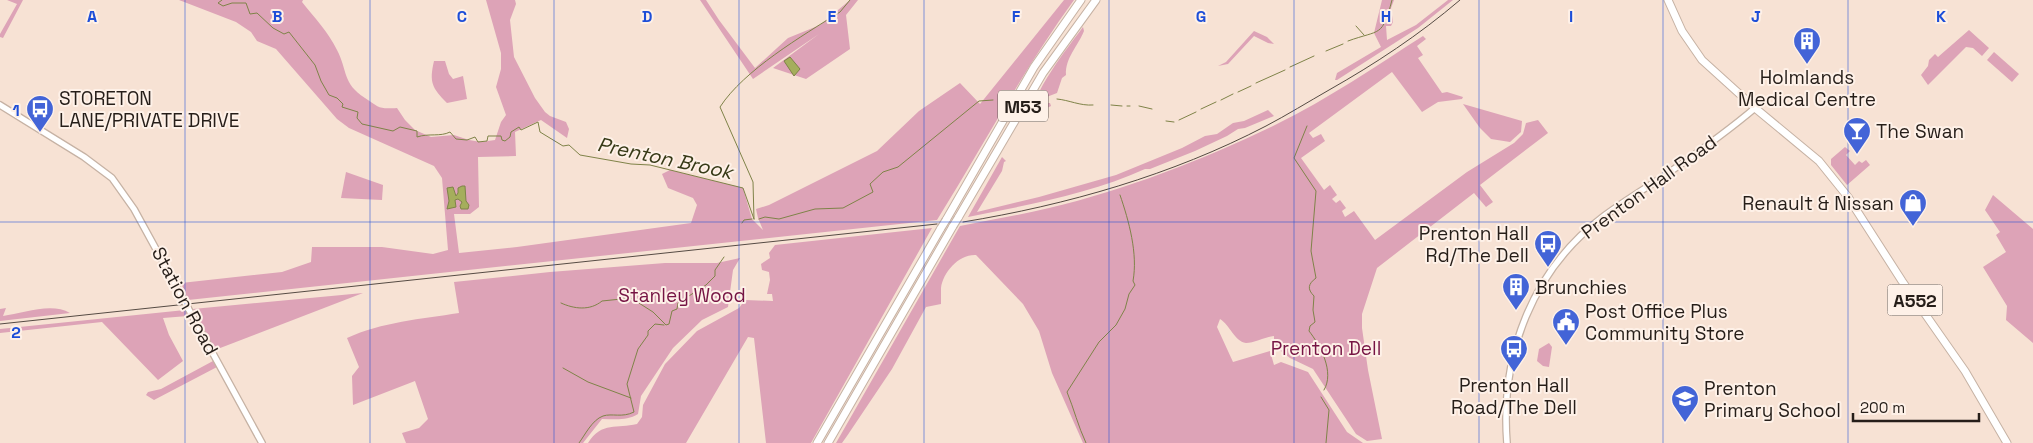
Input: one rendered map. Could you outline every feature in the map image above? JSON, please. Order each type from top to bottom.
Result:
[{"type":"highway","name":"M53","points":[[817,443],[1034,67],[1081,0]]},
{"type":"highway","name":"M53","points":[[828,443],[1043,72],[1096,0]]},
{"type":"highway","name":"A552","points":[[1668,0],[1682,31],[1702,60],[1755,108],[1819,160],[1848,197],[1902,281],[1965,370],[2006,443]]},
{"type":"street","name":"Station Road","points":[[0,105],[98,166],[112,178],[127,197],[262,443]]},
{"type":"street","name":"Prenton Hall Road","points":[[1507,443],[1505,408],[1513,352],[1531,304],[1554,266],[1574,242],[1603,216],[1666,174],[1755,108]]},
{"type":"green space","points":[[7,0],[23,0],[3,38],[0,37],[0,34],[17,4]]},
{"type":"green space","points":[[179,0],[303,0],[302,2],[334,44],[349,82],[358,92],[379,107],[397,108],[415,130],[431,137],[454,135],[481,142],[495,140],[501,122],[506,115],[496,87],[501,69],[501,53],[486,0],[515,0],[516,4],[510,20],[514,57],[535,98],[545,112],[566,122],[569,129],[567,138],[541,120],[515,132],[516,156],[478,157],[479,207],[470,214],[454,214],[459,253],[691,223],[697,205],[693,198],[668,188],[662,174],[670,170],[743,188],[752,219],[763,230],[756,209],[769,205],[877,151],[919,111],[960,83],[980,104],[1064,0],[1074,0],[1020,81],[937,220],[188,300],[181,283],[282,272],[311,262],[312,247],[382,247],[433,254],[448,250],[442,178],[434,166],[349,128],[337,119],[276,49],[257,41],[251,32],[236,22]]},
{"type":"green space","points":[[700,0],[706,0],[755,68],[788,38],[820,25],[850,0],[858,0],[846,15],[850,49],[806,79],[773,68],[819,34],[753,79]]},
{"type":"green space","points":[[1382,0],[1394,0],[1391,8],[1393,22],[1391,26],[1386,26],[1387,40],[1416,25],[1448,0],[1453,0],[1418,28],[1335,80],[1337,73],[1381,47],[1374,33]]},
{"type":"green space","points":[[1083,27],[1084,31],[1070,58],[1066,75],[1062,78],[1057,93],[1044,98],[1044,103],[1050,103],[1051,106],[1047,108],[1044,116],[1032,118],[1037,97],[1043,85]]},
{"type":"green space","points":[[1969,30],[1989,48],[1982,56],[1973,48],[1966,47],[1928,85],[1921,75],[1928,66],[1929,60],[1935,54],[1938,57]]},
{"type":"green space","points":[[1254,31],[1267,37],[1274,44],[1254,36],[1228,64],[1218,66],[1226,62]]},
{"type":"green space","name":"Prenton Dell","points":[[1423,36],[1426,39],[1417,46],[1423,55],[1418,58],[1442,93],[1447,92],[1463,97],[1462,99],[1438,102],[1422,112],[1392,72],[1309,133],[1313,138],[1321,134],[1325,141],[1301,158],[1324,190],[1330,185],[1337,195],[1332,199],[1336,203],[1340,200],[1346,208],[1342,211],[1345,217],[1354,211],[1375,240],[1467,172],[1514,143],[1523,134],[1526,123],[1538,120],[1548,133],[1480,185],[1493,202],[1486,207],[1474,193],[1377,268],[1362,314],[1362,328],[1368,370],[1382,439],[1367,441],[1356,434],[1313,369],[1290,358],[1274,346],[1274,336],[1252,342],[1242,342],[1220,319],[1217,327],[1233,362],[1270,351],[1274,365],[1281,362],[1308,372],[1347,432],[1363,443],[1083,443],[1052,373],[1039,331],[1023,304],[976,255],[970,255],[958,261],[948,270],[942,282],[941,304],[926,307],[892,369],[842,443],[836,443],[960,226],[1049,208],[1108,192],[1194,161],[1250,137],[1315,104]]},
{"type":"green space","points":[[1994,52],[2019,74],[2012,82],[1987,60]]},
{"type":"green space","points":[[434,61],[445,61],[449,74],[453,79],[463,76],[467,99],[447,103],[442,98],[435,89],[432,80]]},
{"type":"green space","points":[[1463,104],[1522,121],[1521,132],[1510,142],[1491,139],[1480,128]]},
{"type":"green space","points":[[1268,110],[1274,116],[1238,129],[1195,151],[1150,169],[1145,169],[1080,192],[968,217],[1002,157],[1006,161],[1002,171],[977,212],[1116,175],[1182,148],[1205,136],[1217,134],[1233,123],[1244,121]]},
{"type":"green space","points":[[1845,147],[1850,151],[1846,155],[1855,165],[1859,161],[1862,163],[1866,160],[1870,165],[1847,185],[1831,165],[1831,159]]},
{"type":"green space","points":[[346,172],[383,185],[382,200],[341,198]]},
{"type":"green space","points":[[1993,195],[2033,229],[2033,343],[2006,320],[2007,306],[1983,267],[2006,252],[1996,235],[2000,232],[1985,210]]},
{"type":"green space","points":[[932,228],[811,443],[766,443],[754,338],[748,337],[686,443],[588,443],[593,436],[604,429],[637,424],[642,417],[643,405],[665,364],[697,331],[739,308],[745,300],[773,301],[772,294],[767,294],[770,280],[769,272],[762,270],[761,264],[770,258],[769,253],[775,245]]},
{"type":"green space","name":"Stanley Wood","points":[[740,258],[733,270],[728,307],[702,320],[673,348],[641,396],[638,414],[625,419],[602,419],[583,443],[406,443],[402,433],[419,428],[428,419],[415,381],[353,405],[352,376],[359,367],[347,338],[374,328],[416,319],[459,313],[454,282],[665,263],[717,263]]},
{"type":"green space","points":[[363,293],[215,350],[193,309]]},
{"type":"green space","points":[[6,308],[3,316],[46,308],[55,308],[70,313],[0,321],[0,309]]},
{"type":"green space","points":[[185,310],[188,316],[163,318],[169,335],[183,361],[158,380],[102,322],[0,333],[0,329]]},
{"type":"green space","points":[[1549,343],[1552,347],[1549,367],[1543,366],[1537,361],[1539,349]]},
{"type":"green space","points":[[213,361],[217,367],[154,400],[146,395],[148,392],[161,389]]},
{"type":"shaded area","points":[[790,57],[800,69],[794,76],[784,61]]},
{"type":"shaded area","points":[[465,186],[466,201],[469,205],[468,209],[461,209],[462,202],[458,199],[455,200],[456,207],[447,209],[449,201],[447,188],[453,187],[456,196],[458,188]]},
{"type":"waterway","name":"Prenton Brook","points":[[222,0],[218,3],[223,6],[232,3],[246,3],[250,14],[257,13],[273,28],[284,34],[289,32],[315,65],[329,95],[337,98],[343,104],[342,107],[358,112],[357,118],[362,124],[393,131],[400,127],[417,131],[417,137],[450,132],[456,139],[467,140],[475,137],[478,142],[487,141],[488,136],[501,136],[502,140],[505,141],[510,137],[511,132],[519,127],[521,130],[538,122],[540,132],[563,146],[569,145],[580,155],[631,164],[650,165],[743,188],[754,219]]},
{"type":"waterway","points":[[754,219],[753,182],[720,107],[730,93],[758,67],[840,12],[850,0]]},
{"type":"waterway","name":"Prenton Brook","points":[[1348,41],[1379,30],[1386,21],[1392,0]]},
{"type":"waterway","points":[[1356,26],[1364,35]]},
{"type":"waterway","name":"Prenton Brook","points":[[1326,51],[1343,44]]},
{"type":"waterway","name":"Prenton Brook","points":[[1290,67],[1314,56]]},
{"type":"waterway","name":"Prenton Brook","points":[[1256,83],[1285,70]]},
{"type":"waterway","name":"Prenton Brook","points":[[1238,92],[1251,86]]},
{"type":"waterway","name":"Prenton Brook","points":[[1221,100],[1233,94]]},
{"type":"waterway","name":"Prenton Brook","points":[[1057,99],[1093,105]]},
{"type":"waterway","name":"Prenton Brook","points":[[759,219],[765,217],[779,219],[815,209],[843,208],[873,192],[870,184],[883,172],[898,167],[979,101],[993,100]]},
{"type":"waterway","name":"Prenton Brook","points":[[1201,109],[1216,102]]},
{"type":"waterway","name":"Prenton Brook","points":[[1111,105],[1122,106]]},
{"type":"waterway","name":"Prenton Brook","points":[[1139,106],[1152,109]]},
{"type":"waterway","name":"Prenton Brook","points":[[1179,120],[1196,112]]},
{"type":"waterway","name":"Prenton Brook","points":[[1166,121],[1174,122]]},
{"type":"waterway","points":[[1307,126],[1294,158],[1316,191],[1311,251],[1316,278],[1309,287],[1314,296],[1313,310],[1315,322],[1310,326],[1309,331],[1325,359],[1328,375],[1324,390]]},
{"type":"waterway","points":[[1086,443],[1067,392],[1099,342],[1116,325],[1125,309],[1129,294],[1135,285],[1133,281],[1132,238],[1120,195]]},
{"type":"waterway","points":[[742,223],[744,220],[752,219]]},
{"type":"waterway","points":[[561,303],[571,307],[587,308],[602,301],[631,298],[653,312],[666,325],[669,324],[672,311],[677,309],[678,303],[706,285],[715,276],[715,270],[724,257]]},
{"type":"waterway","points":[[579,443],[592,424],[599,418],[606,415],[625,415],[634,412],[627,384],[638,349],[648,335],[648,331],[655,324],[664,325]]},
{"type":"waterway","points":[[563,368],[588,382],[631,398]]},
{"type":"waterway","points":[[1321,397],[1329,410],[1326,443]]},
{"type":"railway","points":[[963,222],[1041,207],[1118,186],[1194,159],[1230,143],[1274,122],[1363,70],[1413,37],[1460,0]]},
{"type":"railway","points":[[0,324],[937,224]]},
{"type":"place","name":"Holmlands Medical Centre","points":[[1807,65]]},
{"type":"place","name":"STORETON LANE/PRIVATE DRIVE","points":[[40,133]]},
{"type":"place","name":"The Swan","points":[[1857,155]]},
{"type":"place","name":"Renault & Nissan","points":[[1913,227]]},
{"type":"place","name":"Prenton Hall Rd/The Dell","points":[[1548,268]]},
{"type":"place","name":"Brunchies","points":[[1516,311]]},
{"type":"place","name":"Post Office Plus Community Store","points":[[1566,346]]},
{"type":"place","name":"Prenton Hall Road/The Dell","points":[[1514,373]]},
{"type":"place","name":"Prenton Primary School","points":[[1685,423]]}]
